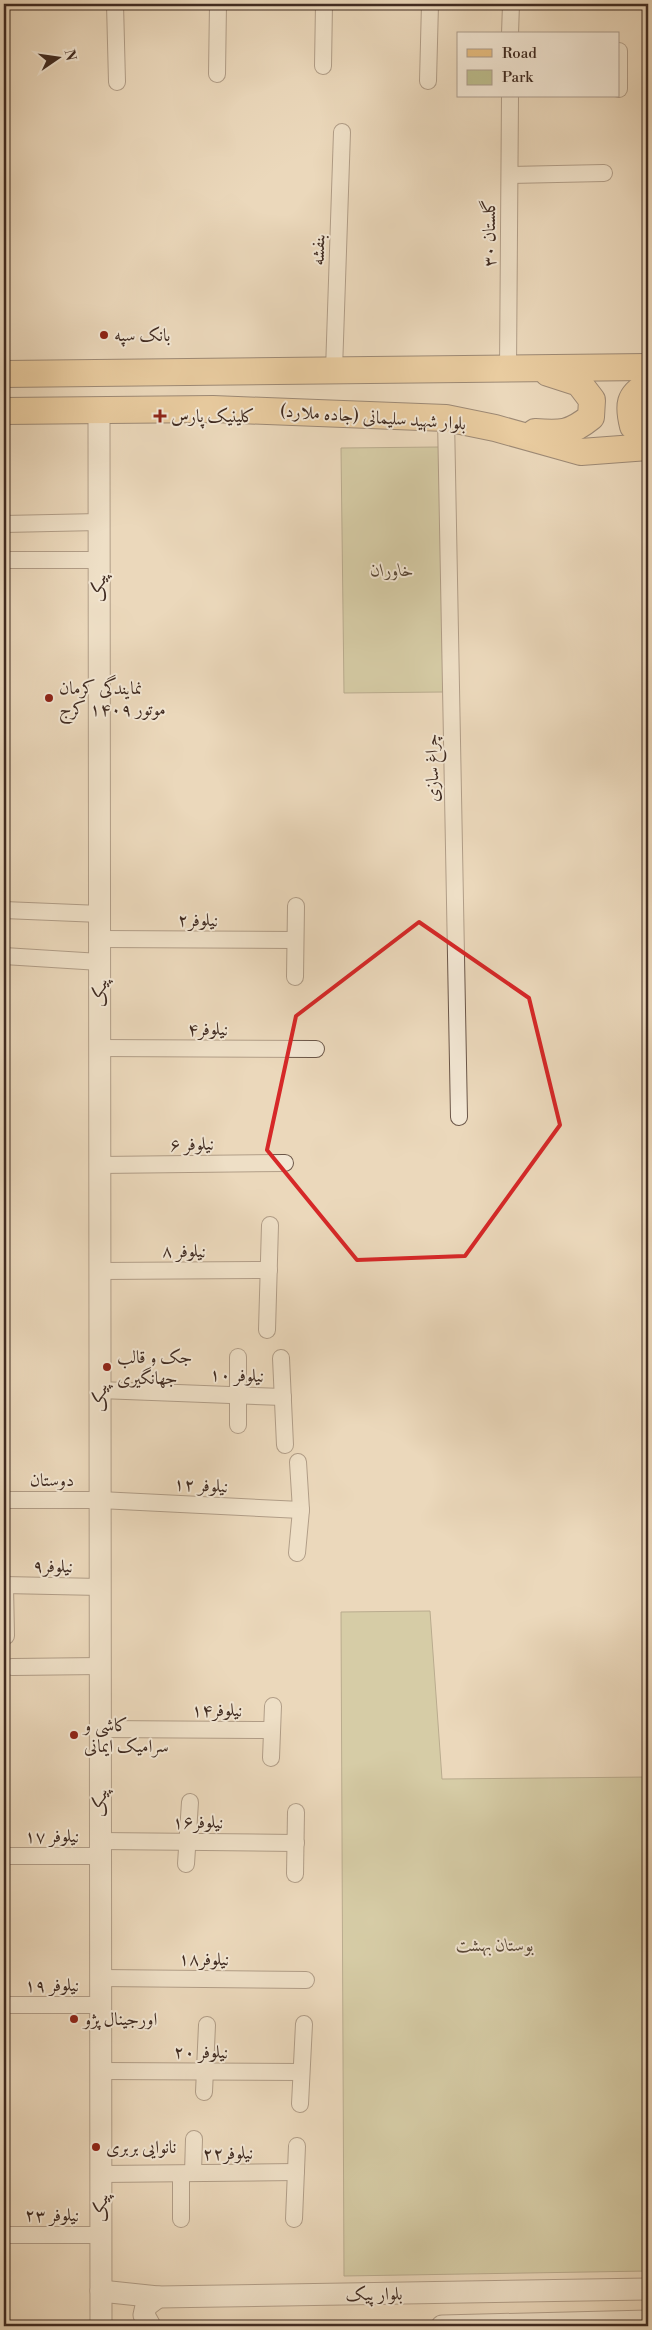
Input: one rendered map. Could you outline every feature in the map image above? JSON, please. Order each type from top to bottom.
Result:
[{"type":"main road","points":[[4,374],[334,370],[540,370],[648,367]]},
{"type":"main road","points":[[495,428],[561,434],[577,428],[591,417],[592,400],[579,383],[540,370]]},
{"type":"main road","points":[[648,385],[637,390],[629,408],[633,426],[648,433]]},
{"type":"main road","name":"بلوار شهید سلیمانی (جاده ملارد)","points":[[4,411],[213,409],[446,418],[495,428],[581,452],[648,447]]},
{"type":"street","points":[[115,4],[117,82]]},
{"type":"street","points":[[217,74],[218,4]]},
{"type":"street","points":[[323,66],[324,4]]},
{"type":"street","points":[[428,81],[430,4]]},
{"type":"street","points":[[510,32],[511,4]]},
{"type":"street","name":"گلستان ۳۰","points":[[508,369],[510,98]]},
{"type":"street","name":"بنفشه","points":[[334,370],[342,132]]},
{"type":"street","points":[[510,175],[604,173]]},
{"type":"street","name":"پیک","points":[[99,411],[101,2326]]},
{"type":"street","name":"چراغ سازی","points":[[446,418],[459,1117]]},
{"type":"street","points":[[4,524],[99,522]]},
{"type":"street","points":[[4,560],[99,560]]},
{"type":"street","points":[[295,977],[296,906]]},
{"type":"street","points":[[4,910],[100,914]]},
{"type":"street","name":"نیلوفر۲","points":[[100,940],[295,940]]},
{"type":"street","points":[[4,956],[100,962]]},
{"type":"street","name":"نیلوفر۴","points":[[100,1048],[316,1049]]},
{"type":"street","name":"نیلوفر ۶","points":[[100,1165],[285,1163]]},
{"type":"street","points":[[267,1330],[270,1225]]},
{"type":"street","name":"نیلوفر ۸","points":[[100,1271],[269,1270]]},
{"type":"street","points":[[238,1357],[238,1425]]},
{"type":"street","points":[[281,1358],[285,1445]]},
{"type":"street","name":"نیلوفر ۱۰","points":[[100,1390],[283,1397]]},
{"type":"street","points":[[297,1553],[301,1510],[298,1462]]},
{"type":"street","name":"دوستان","points":[[4,1500],[100,1500]]},
{"type":"street","name":"نیلوفر ۱۲","points":[[100,1500],[301,1510]]},
{"type":"street","points":[[4,1585],[6,1636]]},
{"type":"street","name":"نیلوفر۹","points":[[4,1585],[100,1587]]},
{"type":"street","points":[[12,1667],[100,1666]]},
{"type":"street","points":[[270,1758],[273,1706]]},
{"type":"street","name":"نیلوفر۱۴","points":[[100,1729],[272,1730]]},
{"type":"street","points":[[186,1864],[190,1802]]},
{"type":"street","points":[[295,1874],[296,1812]]},
{"type":"street","name":"نیلوفر۱۶","points":[[100,1849],[188,1842],[296,1843]]},
{"type":"street","name":"نیلوفر ۱۷","points":[[4,1856],[100,1849]]},
{"type":"street","name":"نیلوفر۱۸","points":[[101,1978],[306,1980]]},
{"type":"street","name":"نیلوفر ۱۹","points":[[4,2005],[101,2005]]},
{"type":"street","points":[[300,2104],[304,2024]]},
{"type":"street","points":[[204,2092],[207,2025]]},
{"type":"street","name":"نیلوفر ۲۰","points":[[101,2071],[301,2072]]},
{"type":"street","points":[[180,2219],[194,2139]]},
{"type":"street","points":[[294,2219],[297,2146]]},
{"type":"street","name":"نیلوفر۲۲","points":[[101,2174],[296,2172]]},
{"type":"street","name":"نیلوفر ۲۳","points":[[4,2235],[101,2235]]},
{"type":"street","name":"بلوار پیک","points":[[101,2291],[158,2297],[648,2289]]},
{"type":"street","points":[[150,2326],[144,2315],[146,2306],[158,2297]]},
{"type":"street","points":[[442,2326],[648,2321]]},
{"type":"highlighted area","points":[[419,922],[529,998],[560,1125],[465,1256],[357,1260],[267,1150],[296,1016]]},
{"type":"green space","name":"خاوران","points":[[439,447],[443,692],[344,693],[341,448]]},
{"type":"green space","name":"بوستان بهشت","points":[[430,1611],[442,1779],[648,1777],[648,2271],[344,2276],[341,1612]]},
{"type":"place","name":"بانک سپه","points":[[104,335]]},
{"type":"place","name":"کلینیک پارس","points":[[160,416]]},
{"type":"place","name":"نمایندگی کرمان موتور ۱۴۰۹ کرج","points":[[49,698]]},
{"type":"place","name":"جک و قالب جهانگیری","points":[[107,1367]]},
{"type":"place","name":"کاشی و سرامیک ایمانی","points":[[74,1735]]},
{"type":"place","name":"اورجینال پژو","points":[[74,2019]]},
{"type":"place","name":"نانوایی بربری","points":[[96,2147]]}]
